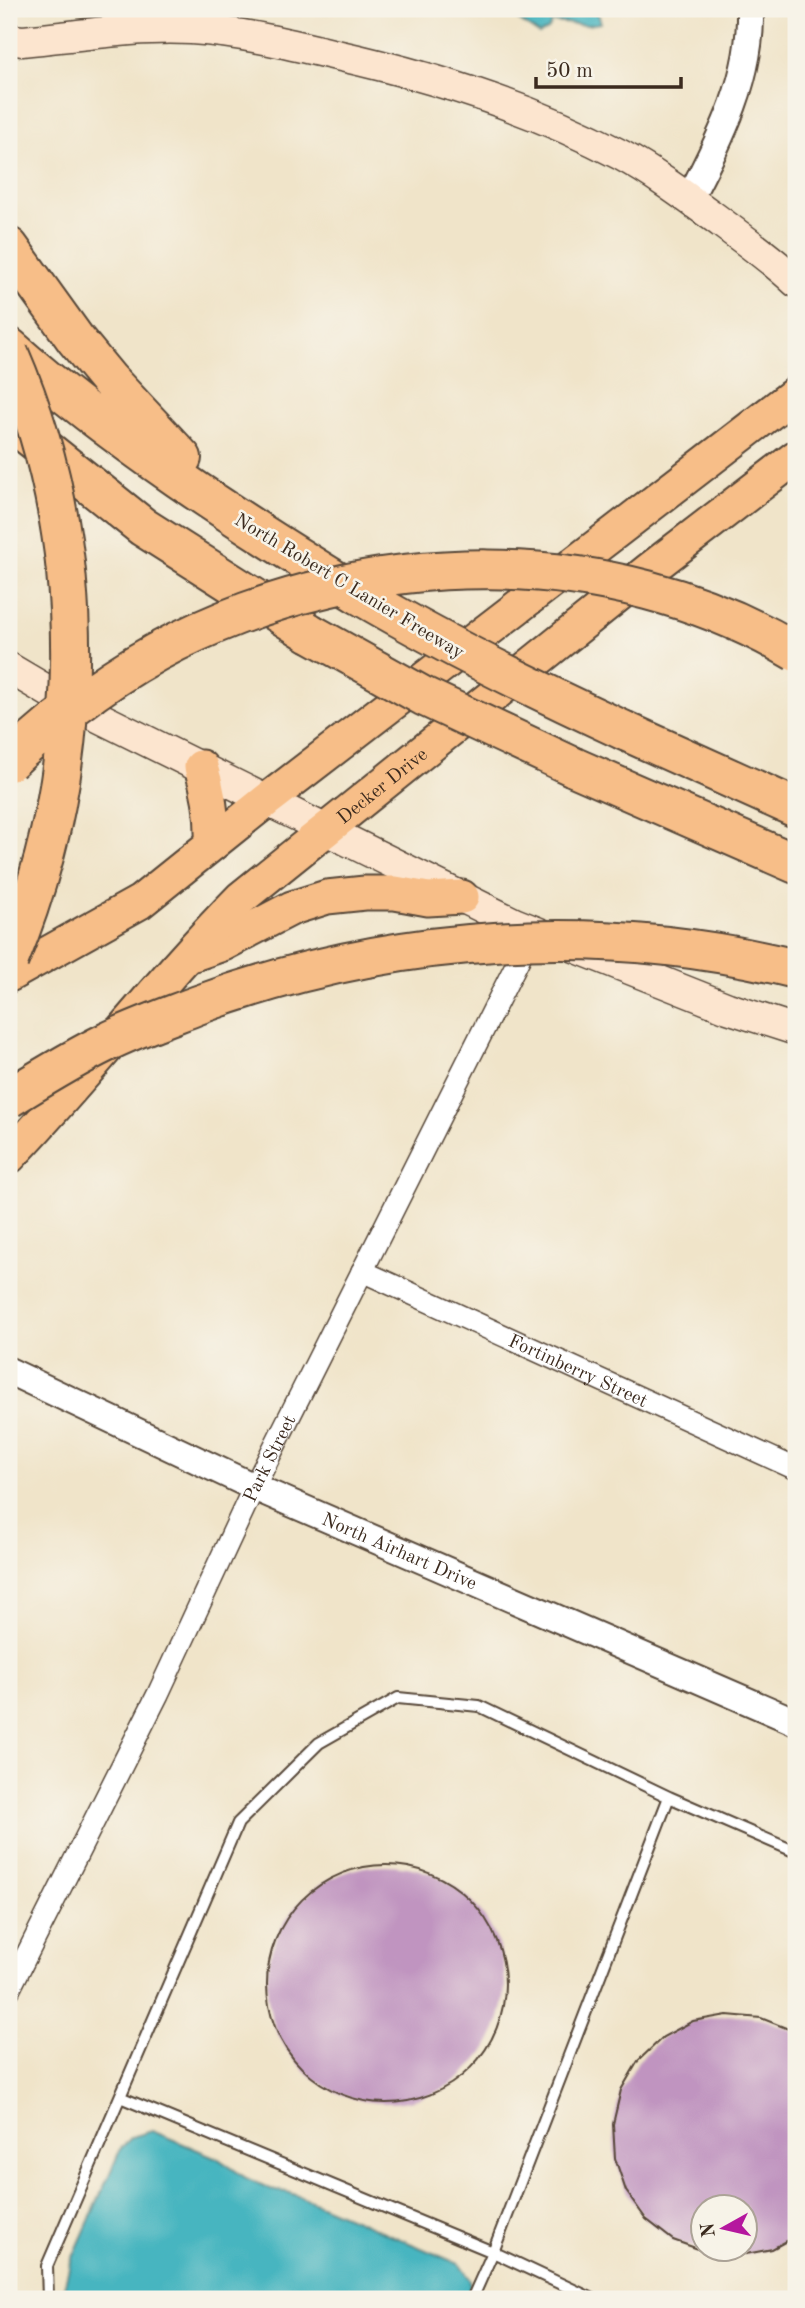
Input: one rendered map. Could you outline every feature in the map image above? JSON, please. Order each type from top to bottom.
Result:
[{"type":"highway","points":[[9,247],[76,340],[109,380],[174,450],[265,537]]},
{"type":"highway","name":"North Robert C Lanier Freeway","points":[[9,347],[174,476],[265,537],[358,594],[531,688],[796,808]]},
{"type":"highway","points":[[9,353],[29,404],[53,495],[68,593],[71,661],[66,736],[58,789],[38,876],[9,960]]},
{"type":"highway","points":[[9,420],[143,527],[310,633],[423,696],[796,864]]},
{"type":"highway","points":[[9,454],[85,507],[143,527]]},
{"type":"highway","points":[[9,762],[43,730],[92,692],[176,642],[278,601],[318,590],[406,574],[445,570],[527,570],[614,582],[664,594],[711,610],[796,652]]},
{"type":"highway","points":[[9,1098],[106,1042],[235,991],[339,962],[407,950],[545,939],[601,941],[684,947],[738,955],[796,969]]},
{"type":"main road","points":[[9,39],[22,41],[191,29],[264,38],[423,76],[499,101],[622,156],[689,199],[774,261],[796,282]]},
{"type":"main road","points":[[9,975],[140,902],[267,800],[796,393]]},
{"type":"main road","name":"Decker Drive","points":[[9,1157],[93,1066],[185,957],[241,898],[649,570],[796,457]]},
{"type":"main road","points":[[9,667],[58,697],[324,830],[533,930],[728,1008],[796,1030]]},
{"type":"main road","points":[[201,768],[209,792],[213,818],[212,844]]},
{"type":"main road","points":[[185,957],[223,944],[292,908],[327,897],[365,893],[428,899],[462,897]]},
{"type":"street","points":[[689,199],[725,129],[737,95],[747,55],[750,9]]},
{"type":"street","name":"Park Street","points":[[9,1990],[158,1693],[254,1487],[533,930]]},
{"type":"street","name":"Fortinberry Street","points":[[362,1271],[796,1469]]},
{"type":"street","name":"North Airhart Drive","points":[[9,1371],[254,1487],[795,1719]]},
{"type":"lane","points":[[48,2299],[47,2266],[238,1823],[319,1743],[398,1698],[479,1706],[670,1797],[796,1852]]},
{"type":"lane","points":[[472,2299],[670,1797]]},
{"type":"lane","points":[[120,2098],[492,2252],[593,2299]]},
{"type":"water","points":[[494,9],[589,9],[598,14],[601,23],[587,25],[552,22],[548,30],[539,34],[507,12]]},
{"type":"water","points":[[152,2131],[217,2158],[246,2178],[275,2191],[287,2192],[311,2201],[459,2264],[470,2279],[470,2288],[464,2299],[61,2299],[70,2264],[121,2148],[132,2137]]},
{"type":"building","points":[[374,1865],[398,1865],[421,1870],[442,1879],[462,1892],[478,1908],[500,1949],[505,1984],[503,2007],[496,2030],[478,2060],[462,2076],[421,2098],[398,2103],[374,2103],[351,2098],[330,2089],[310,2076],[294,2060],[272,2019],[267,1996],[267,1972],[272,1949],[281,1928],[294,1908],[310,1892],[351,1870]]},
{"type":"building","points":[[727,2015],[761,2018],[796,2032],[796,2236],[772,2249],[760,2251],[760,2192],[690,2192],[690,2246],[673,2240],[646,2219],[626,2191],[615,2158],[613,2124],[621,2090],[638,2061],[663,2037],[693,2021]]}]
